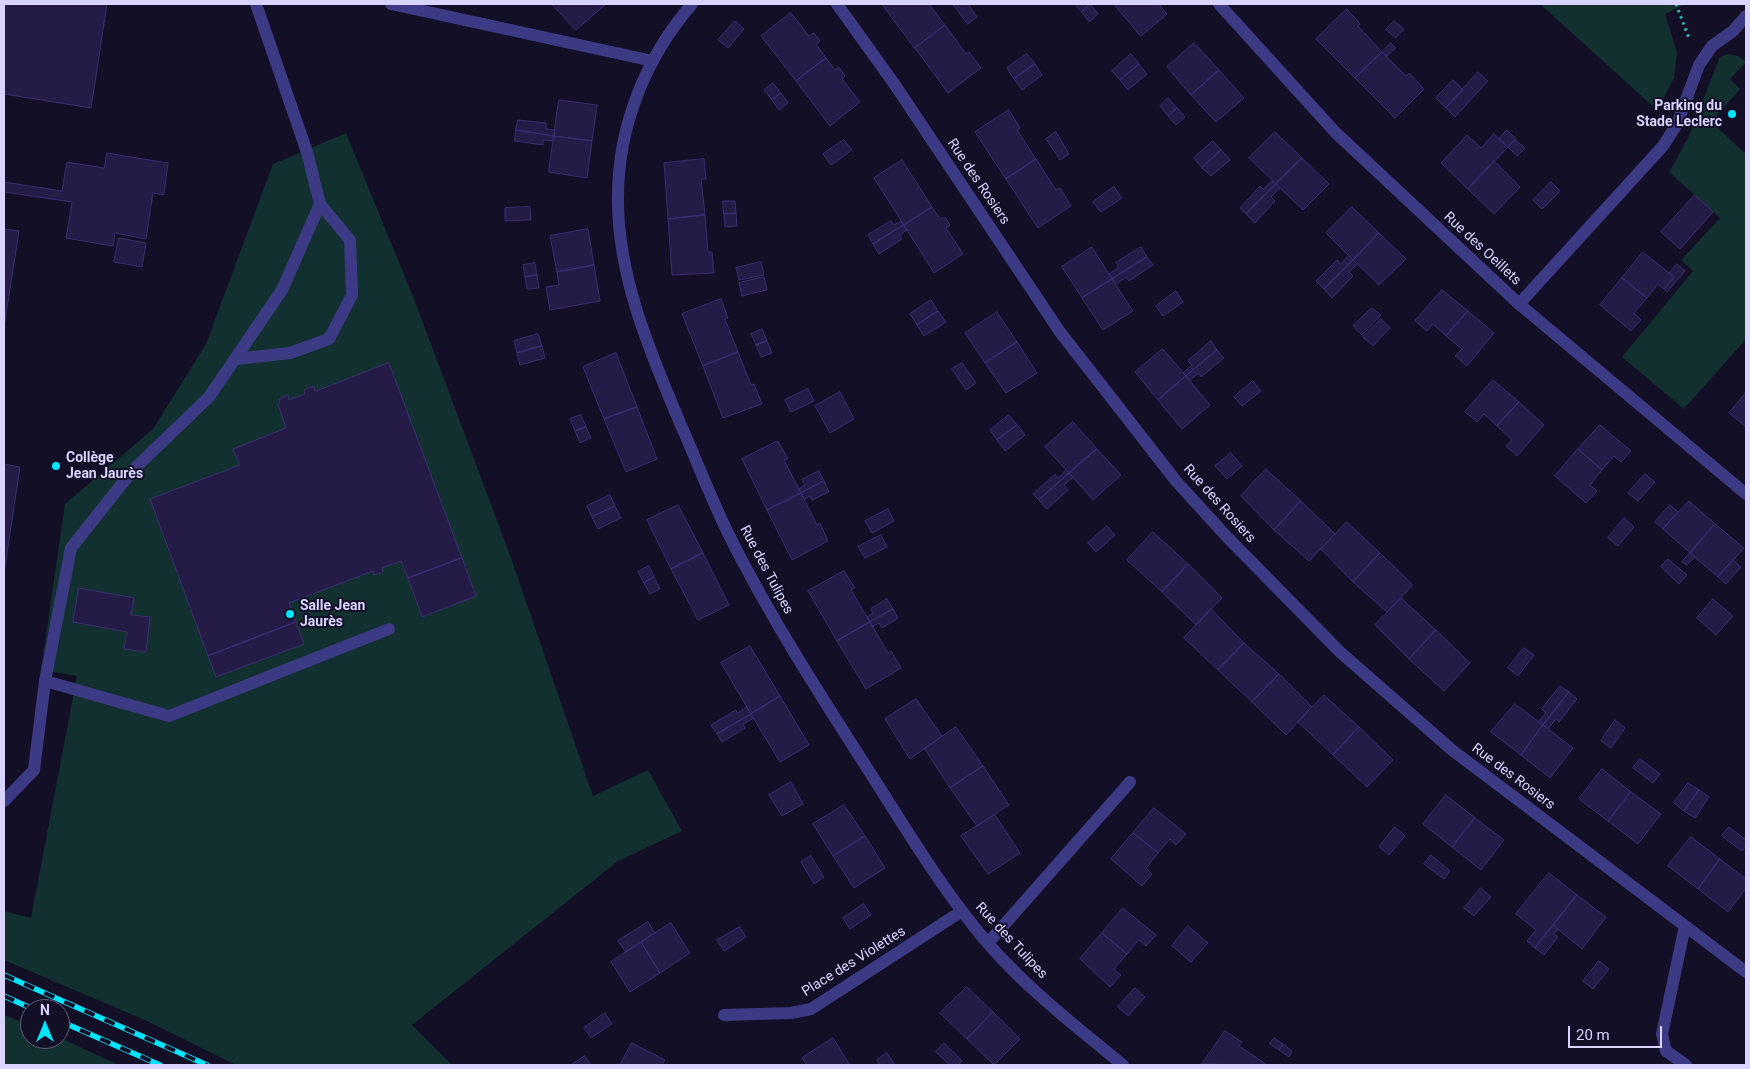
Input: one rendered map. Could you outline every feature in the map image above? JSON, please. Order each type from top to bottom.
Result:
[{"type":"street","points":[[236,359],[290,353],[329,339],[352,295],[350,240],[320,204],[307,152],[256,4]]},
{"type":"street","points":[[391,4],[653,60]]},
{"type":"street","name":"Rue des Tulipes","points":[[692,4],[677,21],[653,60],[631,112],[622,150],[618,198],[622,242],[633,300],[656,368],[726,530],[769,610],[860,757],[962,911],[988,943],[1030,985],[1122,1065]]},
{"type":"street","name":"Rue des Rosiers","points":[[837,4],[895,85],[1060,332],[1176,481],[1228,538],[1340,652],[1452,750],[1746,972]]},
{"type":"street","name":"Rue des Oeillets","points":[[1218,4],[1335,132],[1519,304],[1746,494]]},
{"type":"street","points":[[1519,304],[1663,146],[1681,115],[1699,65],[1712,46],[1733,31],[1746,16]]},
{"type":"street","points":[[4,801],[34,770],[46,681],[71,548],[133,470],[210,397],[282,290],[320,204]]},
{"type":"street","points":[[46,681],[169,716],[389,629]]},
{"type":"street","points":[[988,943],[1130,782]]},
{"type":"street","name":"Place des Violettes","points":[[724,1015],[791,1013],[810,1010],[962,911]]},
{"type":"street","points":[[1685,926],[1662,1034],[1666,1050],[1674,1058],[1686,1065]]},
{"type":"path","points":[[1676,4],[1699,65]]},
{"type":"green space","points":[[1540,4],[1685,4],[1665,14],[1677,53],[1674,78],[1657,110]]},
{"type":"green space","points":[[1728,54],[1738,56],[1746,62],[1730,79],[1740,89],[1711,122],[1746,154],[1746,339],[1684,409],[1622,357],[1693,271],[1681,260],[1720,218],[1669,172],[1688,138],[1720,57]]},
{"type":"green space","name":"Salle Jean Jaurès","points":[[346,133],[414,299],[511,558],[593,796],[648,770],[682,831],[618,861],[412,1025],[452,1065],[236,1065],[147,1021],[4,960],[4,911],[31,918],[77,676],[41,670],[65,504],[153,429],[206,344],[273,164]]},
{"type":"green space","points":[[4,1015],[20,1021],[20,1049],[70,1049],[70,1043],[119,1065],[4,1065]]},
{"type":"building","points":[[4,4],[107,4],[91,108],[4,94]]},
{"type":"building","points":[[552,4],[606,4],[576,30]]},
{"type":"building","points":[[882,4],[929,4],[945,25],[915,48]]},
{"type":"building","points":[[953,4],[968,4],[977,17],[968,24]]},
{"type":"building","points":[[1075,4],[1090,4],[1082,12]]},
{"type":"building","points":[[1090,4],[1098,14],[1089,22],[1082,12]]},
{"type":"building","points":[[1114,4],[1159,4],[1167,14],[1141,36]]},
{"type":"building","points":[[1347,9],[1360,24],[1358,26],[1382,52],[1355,78],[1316,39]]},
{"type":"building","points":[[791,13],[809,36],[814,33],[820,41],[816,44],[826,58],[796,81],[761,36]]},
{"type":"building","points":[[735,21],[744,29],[728,48],[718,40]]},
{"type":"building","points":[[1394,21],[1404,29],[1396,38],[1386,30]]},
{"type":"building","points":[[945,25],[966,54],[969,52],[981,68],[948,93],[915,48]]},
{"type":"building","points":[[1194,43],[1219,70],[1191,95],[1167,67]]},
{"type":"building","points":[[1391,43],[1396,48],[1387,56],[1382,52]]},
{"type":"building","points":[[1382,52],[1406,76],[1409,73],[1424,89],[1395,118],[1355,78]]},
{"type":"building","points":[[1027,54],[1035,64],[1014,79],[1007,68]]},
{"type":"building","points":[[1131,54],[1139,64],[1120,80],[1112,71]]},
{"type":"building","points":[[826,58],[835,70],[839,67],[845,76],[842,79],[860,102],[830,126],[796,81]]},
{"type":"building","points":[[1035,64],[1042,75],[1022,90],[1014,79]]},
{"type":"building","points":[[1139,64],[1147,74],[1128,90],[1120,80]]},
{"type":"building","points":[[1219,70],[1244,98],[1216,122],[1191,95]]},
{"type":"building","points":[[1478,72],[1488,81],[1455,117],[1446,108]]},
{"type":"building","points":[[1453,80],[1463,90],[1446,108],[1436,98]]},
{"type":"building","points":[[773,83],[781,93],[772,100],[764,90]]},
{"type":"building","points":[[781,93],[788,103],[779,110],[772,100]]},
{"type":"building","points":[[1168,98],[1177,108],[1168,116],[1160,106]]},
{"type":"building","points":[[559,100],[597,105],[592,141],[554,136]]},
{"type":"building","points":[[1177,108],[1185,117],[1176,125],[1168,116]]},
{"type":"building","points":[[1009,110],[1020,128],[1017,130],[1036,159],[1006,179],[975,132]]},
{"type":"building","points":[[518,120],[546,123],[546,129],[555,130],[554,136],[516,130]]},
{"type":"building","points":[[516,130],[554,136],[554,141],[543,140],[543,145],[515,141]]},
{"type":"building","points":[[1507,130],[1516,139],[1508,147],[1499,139]]},
{"type":"building","points":[[1056,132],[1069,154],[1060,160],[1046,139]]},
{"type":"building","points":[[1275,132],[1302,158],[1276,184],[1249,158]]},
{"type":"building","points":[[1494,134],[1508,147],[1468,189],[1441,163],[1467,135],[1481,148]]},
{"type":"building","points":[[554,136],[592,141],[587,178],[549,172]]},
{"type":"building","points":[[844,140],[852,150],[831,165],[823,154]]},
{"type":"building","points":[[1515,140],[1525,148],[1517,156],[1508,147]]},
{"type":"building","points":[[1213,141],[1221,150],[1202,168],[1194,158]]},
{"type":"building","points":[[1221,150],[1230,160],[1211,176],[1202,168]]},
{"type":"building","points":[[107,153],[168,163],[164,195],[153,193],[146,239],[115,233],[113,246],[66,238],[72,202],[4,192],[4,182],[62,191],[67,162],[104,168]]},
{"type":"building","points":[[1302,158],[1329,184],[1303,210],[1276,184]]},
{"type":"building","points":[[704,159],[706,179],[701,179],[705,215],[668,219],[664,163]]},
{"type":"building","points":[[1036,159],[1056,190],[1060,188],[1071,206],[1038,228],[1006,179]]},
{"type":"building","points":[[902,160],[932,207],[904,225],[874,178]]},
{"type":"building","points":[[1494,161],[1520,187],[1494,214],[1468,189]]},
{"type":"building","points":[[1272,181],[1276,184],[1246,214],[1240,208],[1260,186],[1263,189]]},
{"type":"building","points":[[1551,182],[1560,191],[1542,209],[1533,200]]},
{"type":"building","points":[[1276,184],[1280,188],[1271,197],[1275,201],[1255,223],[1246,214]]},
{"type":"building","points":[[1114,187],[1122,198],[1101,212],[1093,202]]},
{"type":"building","points":[[1695,195],[1713,212],[1680,249],[1661,232]]},
{"type":"building","points":[[723,201],[735,201],[736,213],[724,214]]},
{"type":"building","points":[[530,207],[531,220],[505,221],[505,208]]},
{"type":"building","points":[[932,207],[940,219],[945,217],[950,225],[946,228],[963,254],[934,273],[904,225]]},
{"type":"building","points":[[1352,207],[1379,233],[1353,260],[1326,233]]},
{"type":"building","points":[[736,213],[737,226],[725,227],[724,214]]},
{"type":"building","points":[[705,215],[708,252],[712,252],[714,273],[672,275],[668,219]]},
{"type":"building","points":[[891,221],[894,225],[901,221],[904,225],[873,244],[868,235]]},
{"type":"building","points":[[904,225],[907,230],[899,235],[902,239],[879,254],[873,244]]},
{"type":"building","points":[[4,229],[19,231],[4,327]]},
{"type":"building","points":[[588,229],[594,265],[557,272],[550,236]]},
{"type":"building","points":[[1379,233],[1406,259],[1379,285],[1353,260]]},
{"type":"building","points":[[119,238],[146,243],[142,267],[114,262]]},
{"type":"building","points":[[1092,247],[1112,279],[1082,298],[1062,267]]},
{"type":"building","points":[[1141,247],[1147,257],[1112,279],[1109,274],[1119,267],[1116,263]]},
{"type":"building","points":[[1643,252],[1674,277],[1664,289],[1658,284],[1647,298],[1622,278]]},
{"type":"building","points":[[1349,256],[1353,260],[1324,289],[1316,281],[1337,260],[1340,264]]},
{"type":"building","points":[[1147,257],[1153,265],[1129,281],[1126,277],[1116,284],[1112,279]]},
{"type":"building","points":[[1353,260],[1357,264],[1349,272],[1353,276],[1332,298],[1324,289]]},
{"type":"building","points":[[761,262],[764,275],[739,280],[736,268]]},
{"type":"building","points":[[535,263],[537,275],[525,277],[523,265]]},
{"type":"building","points":[[1677,264],[1685,271],[1667,292],[1664,289],[1674,277],[1669,274]]},
{"type":"building","points":[[594,265],[600,301],[550,310],[546,287],[559,285],[557,272]]},
{"type":"building","points":[[537,275],[539,288],[527,289],[525,277]]},
{"type":"building","points":[[764,277],[767,290],[742,296],[739,283]]},
{"type":"building","points":[[1622,278],[1647,298],[1634,313],[1641,320],[1631,331],[1600,305]]},
{"type":"building","points":[[1112,279],[1133,311],[1103,330],[1082,298]]},
{"type":"building","points":[[1442,290],[1468,311],[1446,336],[1433,324],[1427,331],[1415,321]]},
{"type":"building","points":[[1176,291],[1183,302],[1163,316],[1156,306]]},
{"type":"building","points":[[721,299],[728,318],[725,319],[738,352],[703,366],[682,314]]},
{"type":"building","points":[[931,300],[938,311],[917,325],[910,314]]},
{"type":"building","points":[[1372,308],[1381,315],[1362,335],[1353,326]]},
{"type":"building","points":[[938,311],[946,322],[924,336],[917,325]]},
{"type":"building","points":[[1468,311],[1494,333],[1467,366],[1455,356],[1462,349],[1446,336]]},
{"type":"building","points":[[997,312],[1017,342],[985,363],[965,333]]},
{"type":"building","points":[[1381,319],[1390,328],[1373,346],[1363,337]]},
{"type":"building","points":[[762,329],[767,341],[756,345],[751,334]]},
{"type":"building","points":[[538,334],[542,346],[517,353],[514,341]]},
{"type":"building","points":[[767,341],[772,353],[761,357],[756,345]]},
{"type":"building","points":[[1211,341],[1217,350],[1186,376],[1183,373],[1192,365],[1188,361]]},
{"type":"building","points":[[1017,342],[1037,373],[1006,393],[985,363]]},
{"type":"building","points":[[542,346],[545,358],[520,365],[517,353]]},
{"type":"building","points":[[1163,349],[1186,376],[1158,400],[1135,372]]},
{"type":"building","points":[[1217,350],[1224,358],[1201,377],[1199,373],[1189,380],[1186,376]]},
{"type":"building","points":[[738,352],[751,385],[754,384],[762,404],[723,418],[703,366]]},
{"type":"building","points":[[616,353],[637,407],[604,419],[583,367]]},
{"type":"building","points":[[389,363],[462,558],[408,578],[401,561],[382,568],[383,572],[374,575],[373,571],[289,603],[296,622],[208,656],[150,499],[240,465],[233,449],[286,428],[278,404],[280,403],[279,399],[288,395],[289,400],[305,394],[304,390],[314,386],[315,391]]},
{"type":"building","points":[[962,363],[976,383],[966,390],[952,369]]},
{"type":"building","points":[[1186,376],[1210,405],[1182,429],[1158,400]]},
{"type":"building","points":[[1493,380],[1519,402],[1497,426],[1484,414],[1477,422],[1465,412]]},
{"type":"building","points":[[1253,381],[1261,391],[1242,406],[1234,397]]},
{"type":"building","points":[[808,389],[814,401],[791,412],[785,400]]},
{"type":"building","points":[[840,392],[854,419],[830,433],[815,406]]},
{"type":"building","points":[[1746,393],[1746,427],[1729,413]]},
{"type":"building","points":[[1519,402],[1544,425],[1517,456],[1506,446],[1512,440],[1497,426]]},
{"type":"building","points":[[637,407],[657,459],[626,472],[604,419]]},
{"type":"building","points":[[581,415],[586,427],[575,431],[570,419]]},
{"type":"building","points":[[1009,415],[1017,425],[997,440],[990,430]]},
{"type":"building","points":[[1073,422],[1097,449],[1069,473],[1045,447]]},
{"type":"building","points":[[1017,425],[1025,435],[1005,451],[997,440]]},
{"type":"building","points":[[1600,425],[1631,451],[1621,462],[1614,456],[1602,470],[1578,449]]},
{"type":"building","points":[[586,427],[591,438],[580,443],[575,431]]},
{"type":"building","points":[[778,441],[788,459],[784,460],[801,493],[767,510],[742,459]]},
{"type":"building","points":[[1097,449],[1121,475],[1093,500],[1069,473]]},
{"type":"building","points":[[1578,449],[1602,470],[1590,485],[1597,491],[1586,503],[1555,476]]},
{"type":"building","points":[[1231,453],[1242,466],[1227,479],[1215,466]]},
{"type":"building","points":[[4,464],[20,467],[4,573]]},
{"type":"building","points":[[1266,469],[1301,501],[1274,530],[1241,496]]},
{"type":"building","points":[[1066,470],[1069,473],[1039,500],[1033,494],[1055,474],[1058,478]]},
{"type":"building","points":[[819,471],[824,481],[801,493],[799,489],[805,485],[802,480]]},
{"type":"building","points":[[1069,473],[1073,477],[1064,485],[1068,490],[1047,509],[1039,500]]},
{"type":"building","points":[[1645,474],[1655,482],[1638,501],[1628,493]]},
{"type":"building","points":[[824,481],[829,492],[812,500],[810,496],[804,499],[801,493]]},
{"type":"building","points":[[801,493],[817,525],[820,523],[828,541],[792,560],[767,510]]},
{"type":"building","points":[[610,495],[615,506],[592,517],[587,506]]},
{"type":"building","points":[[1301,501],[1335,534],[1309,561],[1274,530]]},
{"type":"building","points":[[1689,501],[1715,524],[1690,553],[1663,529]]},
{"type":"building","points":[[678,505],[703,553],[671,569],[647,520]]},
{"type":"building","points":[[1670,505],[1678,512],[1663,529],[1655,522]]},
{"type":"building","points":[[615,506],[621,518],[598,529],[592,517]]},
{"type":"building","points":[[888,509],[894,521],[872,533],[865,521]]},
{"type":"building","points":[[1624,518],[1634,527],[1618,546],[1608,538]]},
{"type":"building","points":[[1347,522],[1380,553],[1353,582],[1321,549]]},
{"type":"building","points":[[1715,524],[1744,548],[1718,577],[1690,553]]},
{"type":"building","points":[[1107,526],[1115,535],[1096,552],[1088,543]]},
{"type":"building","points":[[1153,532],[1188,564],[1162,592],[1127,560]]},
{"type":"building","points":[[881,535],[887,547],[865,558],[858,547]]},
{"type":"building","points":[[703,553],[729,605],[698,620],[671,569]]},
{"type":"building","points":[[1380,553],[1413,585],[1387,612],[1353,582]]},
{"type":"building","points":[[1690,553],[1695,557],[1687,565],[1682,562]]},
{"type":"building","points":[[462,558],[476,596],[422,617],[408,578]]},
{"type":"building","points":[[1668,559],[1687,575],[1679,584],[1661,567]]},
{"type":"building","points":[[1733,560],[1741,567],[1726,584],[1718,577]]},
{"type":"building","points":[[1188,564],[1222,598],[1196,625],[1162,592]]},
{"type":"building","points":[[649,566],[654,577],[644,583],[638,572]]},
{"type":"building","points":[[844,571],[855,588],[851,590],[870,622],[837,641],[808,591]]},
{"type":"building","points":[[654,577],[660,589],[650,594],[644,583]]},
{"type":"building","points":[[79,588],[134,598],[131,615],[150,617],[146,652],[124,649],[127,632],[73,622]]},
{"type":"building","points":[[1401,598],[1436,630],[1409,659],[1375,625]]},
{"type":"building","points":[[887,599],[893,609],[870,622],[867,617],[873,613],[871,609]]},
{"type":"building","points":[[1713,599],[1733,616],[1716,635],[1697,618]]},
{"type":"building","points":[[893,609],[898,618],[882,628],[879,623],[872,627],[870,622]]},
{"type":"building","points":[[1211,609],[1244,643],[1218,670],[1184,638]]},
{"type":"building","points":[[296,622],[304,644],[216,677],[208,656]]},
{"type":"building","points":[[870,622],[888,653],[891,651],[901,668],[866,689],[837,641]]},
{"type":"building","points":[[1436,630],[1470,663],[1444,691],[1409,659]]},
{"type":"building","points":[[1244,643],[1279,674],[1252,702],[1218,670]]},
{"type":"building","points":[[750,646],[780,696],[751,714],[721,663]]},
{"type":"building","points":[[1524,648],[1534,655],[1518,676],[1508,668]]},
{"type":"building","points":[[1279,674],[1312,707],[1286,735],[1252,702]]},
{"type":"building","points":[[1560,686],[1569,692],[1543,725],[1538,722],[1546,713],[1542,709]]},
{"type":"building","points":[[1569,692],[1577,699],[1559,722],[1556,719],[1548,729],[1543,725]]},
{"type":"building","points":[[1324,695],[1359,727],[1333,755],[1298,722]]},
{"type":"building","points":[[780,696],[809,745],[780,762],[751,714]]},
{"type":"building","points":[[916,699],[942,736],[910,759],[885,719]]},
{"type":"building","points":[[1515,704],[1543,725],[1521,755],[1491,732]]},
{"type":"building","points":[[747,707],[751,714],[717,734],[711,725],[736,710],[737,713]]},
{"type":"building","points":[[751,714],[754,718],[743,724],[745,728],[722,742],[717,734]]},
{"type":"building","points":[[1615,720],[1625,728],[1611,748],[1601,741]]},
{"type":"building","points":[[1543,725],[1573,748],[1550,778],[1521,755]]},
{"type":"building","points":[[956,727],[983,766],[950,788],[925,749]]},
{"type":"building","points":[[1359,727],[1393,760],[1367,787],[1333,755]]},
{"type":"building","points":[[1640,759],[1660,774],[1653,783],[1633,768]]},
{"type":"building","points":[[983,766],[1009,805],[977,826],[950,788]]},
{"type":"building","points":[[1602,769],[1631,792],[1608,821],[1579,799]]},
{"type":"building","points":[[791,782],[803,804],[782,816],[769,795]]},
{"type":"building","points":[[1688,783],[1699,790],[1684,811],[1674,803]]},
{"type":"building","points":[[1699,790],[1709,797],[1695,818],[1684,811]]},
{"type":"building","points":[[1631,792],[1661,814],[1638,844],[1608,821]]},
{"type":"building","points":[[1446,795],[1475,818],[1452,847],[1423,824]]},
{"type":"building","points":[[844,805],[865,836],[833,856],[813,824]]},
{"type":"building","points":[[1154,808],[1186,834],[1176,845],[1170,839],[1158,853],[1133,833]]},
{"type":"building","points":[[995,815],[1020,853],[988,874],[961,836]]},
{"type":"building","points":[[1475,818],[1504,840],[1481,870],[1452,847]]},
{"type":"building","points":[[1395,827],[1405,836],[1389,855],[1379,847]]},
{"type":"building","points":[[1729,827],[1746,840],[1746,846],[1742,851],[1722,836]]},
{"type":"building","points":[[1133,833],[1158,853],[1146,868],[1152,874],[1142,886],[1111,859]]},
{"type":"building","points":[[865,836],[885,868],[854,888],[833,856]]},
{"type":"building","points":[[1691,837],[1720,859],[1698,889],[1668,866]]},
{"type":"building","points":[[1431,855],[1450,871],[1444,879],[1424,864]]},
{"type":"building","points":[[811,856],[824,877],[814,884],[801,862]]},
{"type":"building","points":[[1720,859],[1746,879],[1746,888],[1728,912],[1698,889]]},
{"type":"building","points":[[1549,873],[1577,895],[1535,948],[1527,941],[1536,930],[1516,914]]},
{"type":"building","points":[[1481,888],[1491,897],[1474,916],[1464,908]]},
{"type":"building","points":[[1577,895],[1606,917],[1582,949],[1553,925]]},
{"type":"building","points":[[864,904],[871,915],[850,929],[843,918]]},
{"type":"building","points":[[1123,908],[1156,935],[1146,946],[1139,940],[1127,954],[1102,933]]},
{"type":"building","points":[[648,922],[655,933],[626,952],[618,941]]},
{"type":"building","points":[[671,923],[690,953],[660,973],[641,942]]},
{"type":"building","points":[[1553,925],[1558,929],[1554,934],[1558,937],[1544,955],[1535,948]]},
{"type":"building","points":[[1188,926],[1208,943],[1191,962],[1172,946]]},
{"type":"building","points":[[740,927],[746,937],[724,951],[717,940]]},
{"type":"building","points":[[1102,933],[1127,954],[1114,969],[1121,975],[1110,987],[1080,959]]},
{"type":"building","points":[[641,942],[660,973],[630,992],[611,962]]},
{"type":"building","points":[[1599,961],[1609,969],[1593,989],[1583,981]]},
{"type":"building","points":[[967,987],[993,1012],[967,1039],[940,1013]]},
{"type":"building","points":[[1135,988],[1145,997],[1128,1016],[1118,1007]]},
{"type":"building","points":[[993,1012],[1020,1039],[994,1065],[967,1039]]},
{"type":"building","points":[[605,1013],[612,1024],[591,1038],[584,1028]]},
{"type":"building","points":[[1225,1031],[1242,1042],[1239,1046],[1267,1065],[1202,1064]]},
{"type":"building","points":[[833,1038],[850,1065],[807,1065],[802,1058]]},
{"type":"building","points":[[1274,1038],[1283,1044],[1279,1050],[1270,1044]]},
{"type":"building","points":[[632,1043],[665,1060],[662,1065],[620,1065]]},
{"type":"building","points":[[944,1043],[962,1061],[958,1065],[950,1065],[936,1052]]},
{"type":"building","points":[[1283,1044],[1292,1051],[1289,1057],[1279,1050]]},
{"type":"building","points":[[887,1053],[895,1065],[880,1065],[877,1060]]},
{"type":"building","points":[[585,1056],[591,1065],[571,1065]]},
{"type":"railway","points":[[4,975],[207,1065]]},
{"type":"railway","points":[[4,996],[20,1003]]},
{"type":"railway","points":[[70,1025],[160,1065]]},
{"type":"place","name":"Parking du Stade Leclerc","points":[[1732,114]]},
{"type":"place","name":"Collège Jean Jaurès","points":[[56,466]]},
{"type":"place","name":"Salle Jean Jaurès","points":[[290,614]]}]
